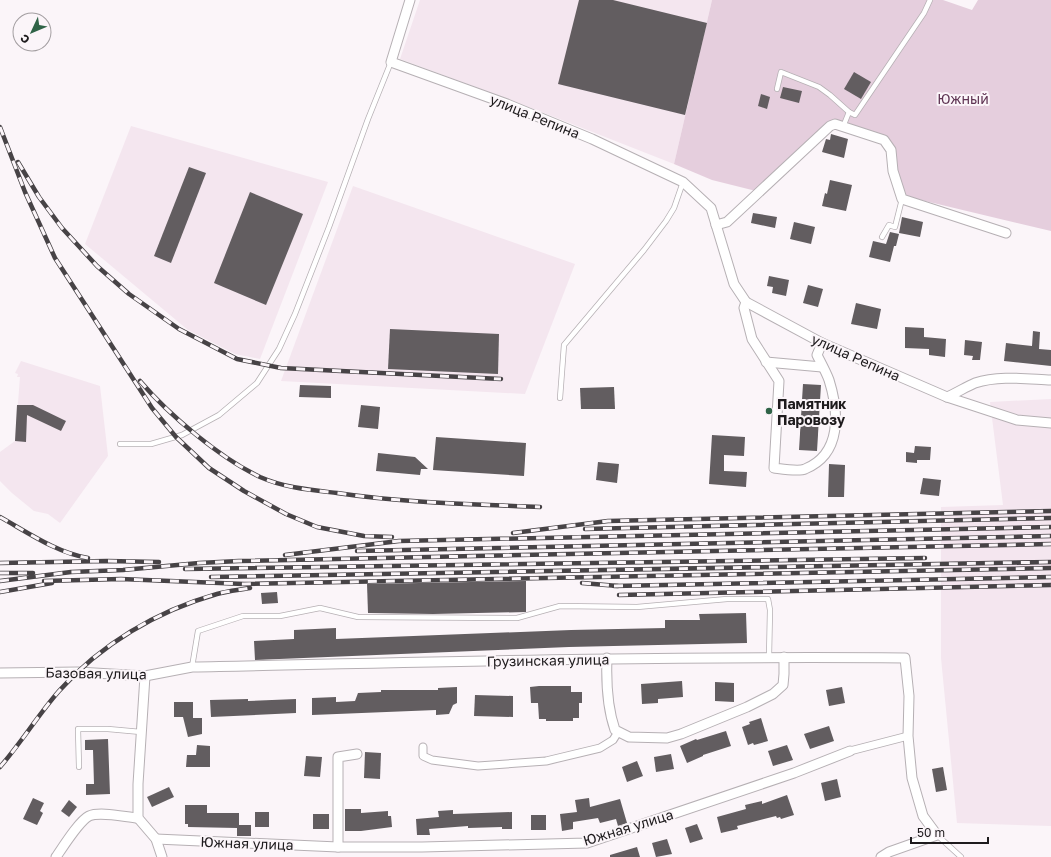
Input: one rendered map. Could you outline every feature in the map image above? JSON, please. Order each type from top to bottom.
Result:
[{"type":"street","points":[[391,62],[410,0]]},
{"type":"street","name":"улица Репина","points":[[391,62],[507,104],[592,139],[683,182],[711,208],[734,284],[746,302],[822,343],[947,397],[1017,420],[1051,423]]},
{"type":"street","points":[[716,225],[727,222],[830,126],[835,124],[884,140],[892,150],[893,171],[902,199],[1006,233]]},
{"type":"street","points":[[746,302],[744,308],[752,339],[779,381],[774,468],[804,470],[823,458],[834,438],[836,419],[834,400],[828,379],[817,355],[822,343]]},
{"type":"street","points":[[766,362],[822,367]]},
{"type":"street","points":[[947,397],[976,383],[992,380],[1051,380]]},
{"type":"street","points":[[607,658],[606,682],[611,718],[615,730],[629,738],[667,738],[681,734],[747,707],[773,694],[783,684],[784,657]]},
{"type":"street","name":"Грузинская улица","points":[[192,667],[607,658],[905,658],[909,696],[908,736]]},
{"type":"street","name":"Базовая улица","points":[[0,673],[78,672],[145,676],[192,667]]},
{"type":"street","points":[[145,676],[138,784],[138,818],[156,839],[162,857]]},
{"type":"street","points":[[423,747],[423,756],[432,760],[478,766],[546,762],[600,748],[614,740],[618,732]]},
{"type":"street","points":[[850,751],[908,736],[912,778],[923,816],[937,835],[889,852],[881,857]]},
{"type":"street","name":"Южная улица","points":[[156,839],[338,847],[422,847],[586,843],[794,773],[850,751]]},
{"type":"street","points":[[338,847],[338,757],[357,754]]},
{"type":"street","points":[[56,857],[81,822],[88,816],[96,814],[138,818]]},
{"type":"street","points":[[422,847],[422,857]]},
{"type":"lane","points":[[778,89],[781,72],[819,88],[830,95],[849,112],[855,115],[924,13],[930,0]]},
{"type":"lane","points":[[120,444],[151,444],[182,435],[219,415],[257,384],[279,349],[295,314],[329,227],[368,119],[391,62]]},
{"type":"lane","points":[[843,127],[849,112]]},
{"type":"lane","points":[[560,398],[564,345],[644,250],[666,221],[674,208],[683,182]]},
{"type":"lane","points":[[882,237],[889,225],[895,227],[902,199]]},
{"type":"lane","points":[[192,667],[198,631],[243,616],[280,616],[320,608],[358,617],[517,618],[560,606],[637,607],[727,599],[768,599],[770,610],[769,657]]},
{"type":"lane","points":[[79,767],[78,729],[141,732]]},
{"type":"lane","points":[[937,835],[961,857]]},
{"type":"shaded area","points":[[420,0],[712,0],[674,164],[516,102],[400,59]]},
{"type":"shaded area","points":[[131,126],[328,182],[260,359],[235,354],[188,330],[85,244]]},
{"type":"shaded area","points":[[353,186],[575,264],[525,394],[281,381]]},
{"type":"shaded area","points":[[21,361],[100,386],[108,456],[60,523],[48,514],[34,511],[0,481],[0,452],[15,441],[20,377],[17,377],[18,374],[15,373]]},
{"type":"shaded area","points":[[1051,399],[1051,826],[957,823],[941,658],[941,507],[1003,505],[990,402]]},
{"type":"green space","name":"Южный","points":[[712,0],[943,0],[972,10],[978,0],[1051,0],[1051,231],[900,195],[884,140],[835,124],[756,191],[712,180],[674,164]]},
{"type":"building","points":[[579,0],[613,0],[707,23],[685,115],[558,84]]},
{"type":"building","points":[[854,72],[871,82],[861,99],[844,89]]},
{"type":"building","points":[[783,87],[802,91],[799,103],[780,98]]},
{"type":"building","points":[[761,94],[770,97],[767,109],[758,106]]},
{"type":"building","points":[[831,134],[848,139],[844,158],[822,152],[826,139],[830,140]]},
{"type":"building","points":[[189,167],[206,173],[171,263],[154,256]]},
{"type":"building","points":[[830,180],[852,185],[846,211],[822,206],[825,193],[827,194]]},
{"type":"building","points":[[250,192],[303,214],[266,305],[214,283]]},
{"type":"building","points":[[753,213],[777,217],[775,228],[751,223]]},
{"type":"building","points":[[902,217],[923,222],[920,237],[899,233]]},
{"type":"building","points":[[794,222],[815,227],[811,244],[790,239]]},
{"type":"building","points":[[890,232],[899,234],[890,262],[869,257],[873,241],[886,244]]},
{"type":"building","points":[[769,276],[789,280],[786,296],[772,293],[773,287],[767,286]]},
{"type":"building","points":[[808,285],[823,289],[818,307],[803,303]]},
{"type":"building","points":[[856,303],[881,309],[877,329],[851,324]]},
{"type":"building","points":[[905,327],[924,328],[924,337],[946,339],[945,357],[929,355],[929,349],[905,348]]},
{"type":"building","points":[[390,329],[499,334],[498,374],[388,369]]},
{"type":"building","points":[[1033,331],[1040,332],[1039,349],[1051,350],[1051,366],[1004,361],[1006,343],[1032,346]]},
{"type":"building","points":[[965,340],[982,342],[980,360],[972,360],[973,356],[964,355]]},
{"type":"building","points":[[803,384],[821,385],[817,451],[799,450]]},
{"type":"building","points":[[300,385],[331,386],[331,398],[299,397]]},
{"type":"building","points":[[614,387],[615,409],[581,409],[580,388]]},
{"type":"building","points":[[17,405],[33,405],[66,421],[61,431],[27,415],[26,442],[15,441]]},
{"type":"building","points":[[361,405],[380,407],[378,429],[358,427]]},
{"type":"building","points":[[712,435],[745,437],[744,456],[724,455],[724,471],[747,472],[746,487],[709,484]]},
{"type":"building","points":[[436,437],[526,443],[524,476],[433,470]]},
{"type":"building","points":[[915,446],[931,447],[930,460],[917,460],[917,463],[906,462],[906,452],[914,453]]},
{"type":"building","points":[[378,453],[415,457],[428,469],[421,469],[420,475],[376,471]]},
{"type":"building","points":[[598,462],[619,464],[617,483],[596,480]]},
{"type":"building","points":[[829,464],[845,465],[844,497],[828,497]]},
{"type":"building","points":[[923,478],[941,480],[939,496],[920,494]]},
{"type":"building","points":[[526,581],[526,612],[433,614],[368,613],[367,584]]},
{"type":"building","points":[[277,592],[278,603],[262,604],[261,593]]},
{"type":"building","points":[[746,613],[747,643],[569,647],[255,660],[254,641],[294,639],[294,630],[336,628],[336,639],[665,628],[665,620],[700,620],[699,614]]},
{"type":"building","points":[[682,681],[683,697],[658,699],[658,703],[642,704],[641,684]]},
{"type":"building","points":[[715,682],[734,683],[734,702],[715,701]]},
{"type":"building","points":[[571,686],[571,692],[582,692],[582,703],[579,703],[579,718],[573,718],[573,721],[546,721],[546,719],[539,719],[538,703],[531,703],[530,687]]},
{"type":"building","points":[[457,687],[457,703],[453,705],[449,714],[436,715],[436,710],[312,715],[312,698],[336,697],[336,702],[355,701],[358,693],[381,692],[381,690],[438,690],[438,688]]},
{"type":"building","points":[[842,687],[845,703],[829,706],[826,690]]},
{"type":"building","points":[[475,695],[513,696],[513,717],[474,716]]},
{"type":"building","points":[[248,699],[248,701],[296,699],[296,713],[211,717],[210,700]]},
{"type":"building","points":[[174,702],[193,702],[193,718],[202,718],[202,734],[188,737],[183,717],[174,717]]},
{"type":"building","points":[[761,718],[768,741],[748,745],[742,727],[750,724],[749,722]]},
{"type":"building","points":[[829,726],[834,741],[810,749],[804,734]]},
{"type":"building","points":[[726,731],[731,746],[703,755],[687,763],[680,746],[696,739],[697,740]]},
{"type":"building","points":[[108,739],[110,794],[86,795],[86,784],[94,784],[93,750],[85,750],[85,740]]},
{"type":"building","points":[[197,745],[210,746],[210,767],[186,767],[187,755],[196,755]]},
{"type":"building","points":[[787,745],[793,760],[773,766],[768,751]]},
{"type":"building","points":[[365,752],[381,753],[380,779],[364,778]]},
{"type":"building","points":[[671,754],[674,769],[656,772],[654,757]]},
{"type":"building","points":[[306,756],[322,757],[320,777],[304,776]]},
{"type":"building","points":[[637,761],[643,776],[627,782],[622,767]]},
{"type":"building","points":[[943,767],[947,790],[936,792],[932,769]]},
{"type":"building","points":[[837,779],[841,797],[825,801],[821,783]]},
{"type":"building","points":[[169,787],[174,797],[152,807],[147,797]]},
{"type":"building","points":[[787,795],[794,815],[781,819],[780,817],[777,818],[776,816],[737,826],[738,829],[721,833],[717,817],[746,809],[745,805],[762,801],[762,804]]},
{"type":"building","points":[[33,798],[44,803],[40,811],[43,813],[37,825],[23,819]]},
{"type":"building","points":[[589,798],[590,807],[620,799],[627,823],[618,826],[616,819],[600,823],[598,818],[573,822],[573,829],[562,831],[560,814],[577,812],[575,800]]},
{"type":"building","points":[[69,800],[77,807],[69,817],[61,811]]},
{"type":"building","points":[[185,805],[207,805],[207,813],[239,813],[239,825],[251,825],[251,836],[237,836],[237,828],[188,827],[188,824],[185,824]]},
{"type":"building","points":[[345,809],[361,809],[361,813],[388,811],[388,816],[391,816],[392,827],[361,831],[345,831]]},
{"type":"building","points":[[453,810],[453,814],[512,812],[512,829],[502,829],[502,827],[468,828],[468,826],[429,829],[430,835],[417,835],[416,819],[439,817],[438,811]]},
{"type":"building","points":[[255,812],[269,812],[269,827],[255,827]]},
{"type":"building","points":[[313,814],[329,814],[329,829],[313,829]]},
{"type":"building","points":[[531,815],[546,815],[546,830],[531,830]]},
{"type":"building","points":[[697,824],[703,839],[690,843],[685,828]]},
{"type":"building","points":[[667,839],[672,854],[656,857],[652,843]]},
{"type":"building","points":[[637,847],[640,857],[610,857],[610,855]]},
{"type":"railway","points":[[0,127],[25,192],[55,258],[152,408],[176,437],[209,468],[244,491],[286,514],[317,527],[364,536],[392,537]]},
{"type":"railway","points":[[18,162],[39,197],[62,228],[97,266],[129,294],[179,329],[237,359],[281,368],[501,379]]},
{"type":"railway","points":[[140,381],[165,408],[196,435],[228,459],[269,481],[308,490],[388,499],[438,503],[540,507]]},
{"type":"railway","points":[[513,533],[608,521],[1051,511]]},
{"type":"railway","points":[[0,517],[54,547],[65,552],[88,558]]},
{"type":"railway","points":[[585,529],[1051,518]]},
{"type":"railway","points":[[285,555],[399,541],[1051,527]]},
{"type":"railway","points":[[357,551],[1051,536]]},
{"type":"railway","points":[[0,581],[71,572],[123,570],[239,561],[1051,544]]},
{"type":"railway","points":[[185,569],[925,558]]},
{"type":"railway","points":[[0,563],[107,561],[159,562]]},
{"type":"railway","points":[[211,577],[1051,562]]},
{"type":"railway","points":[[44,581],[121,579],[244,584],[1051,568]]},
{"type":"railway","points":[[0,573],[33,573]]},
{"type":"railway","points":[[614,586],[1051,577]]},
{"type":"railway","points":[[0,592],[52,583]]},
{"type":"railway","points":[[582,583],[618,586]]},
{"type":"railway","points":[[619,595],[1051,585]]},
{"type":"railway","points":[[0,767],[59,691],[93,658],[112,644],[131,631],[152,620],[195,601],[229,591],[250,588]]},
{"type":"place","name":"Памятник Паровозу","points":[[769,411]]}]
